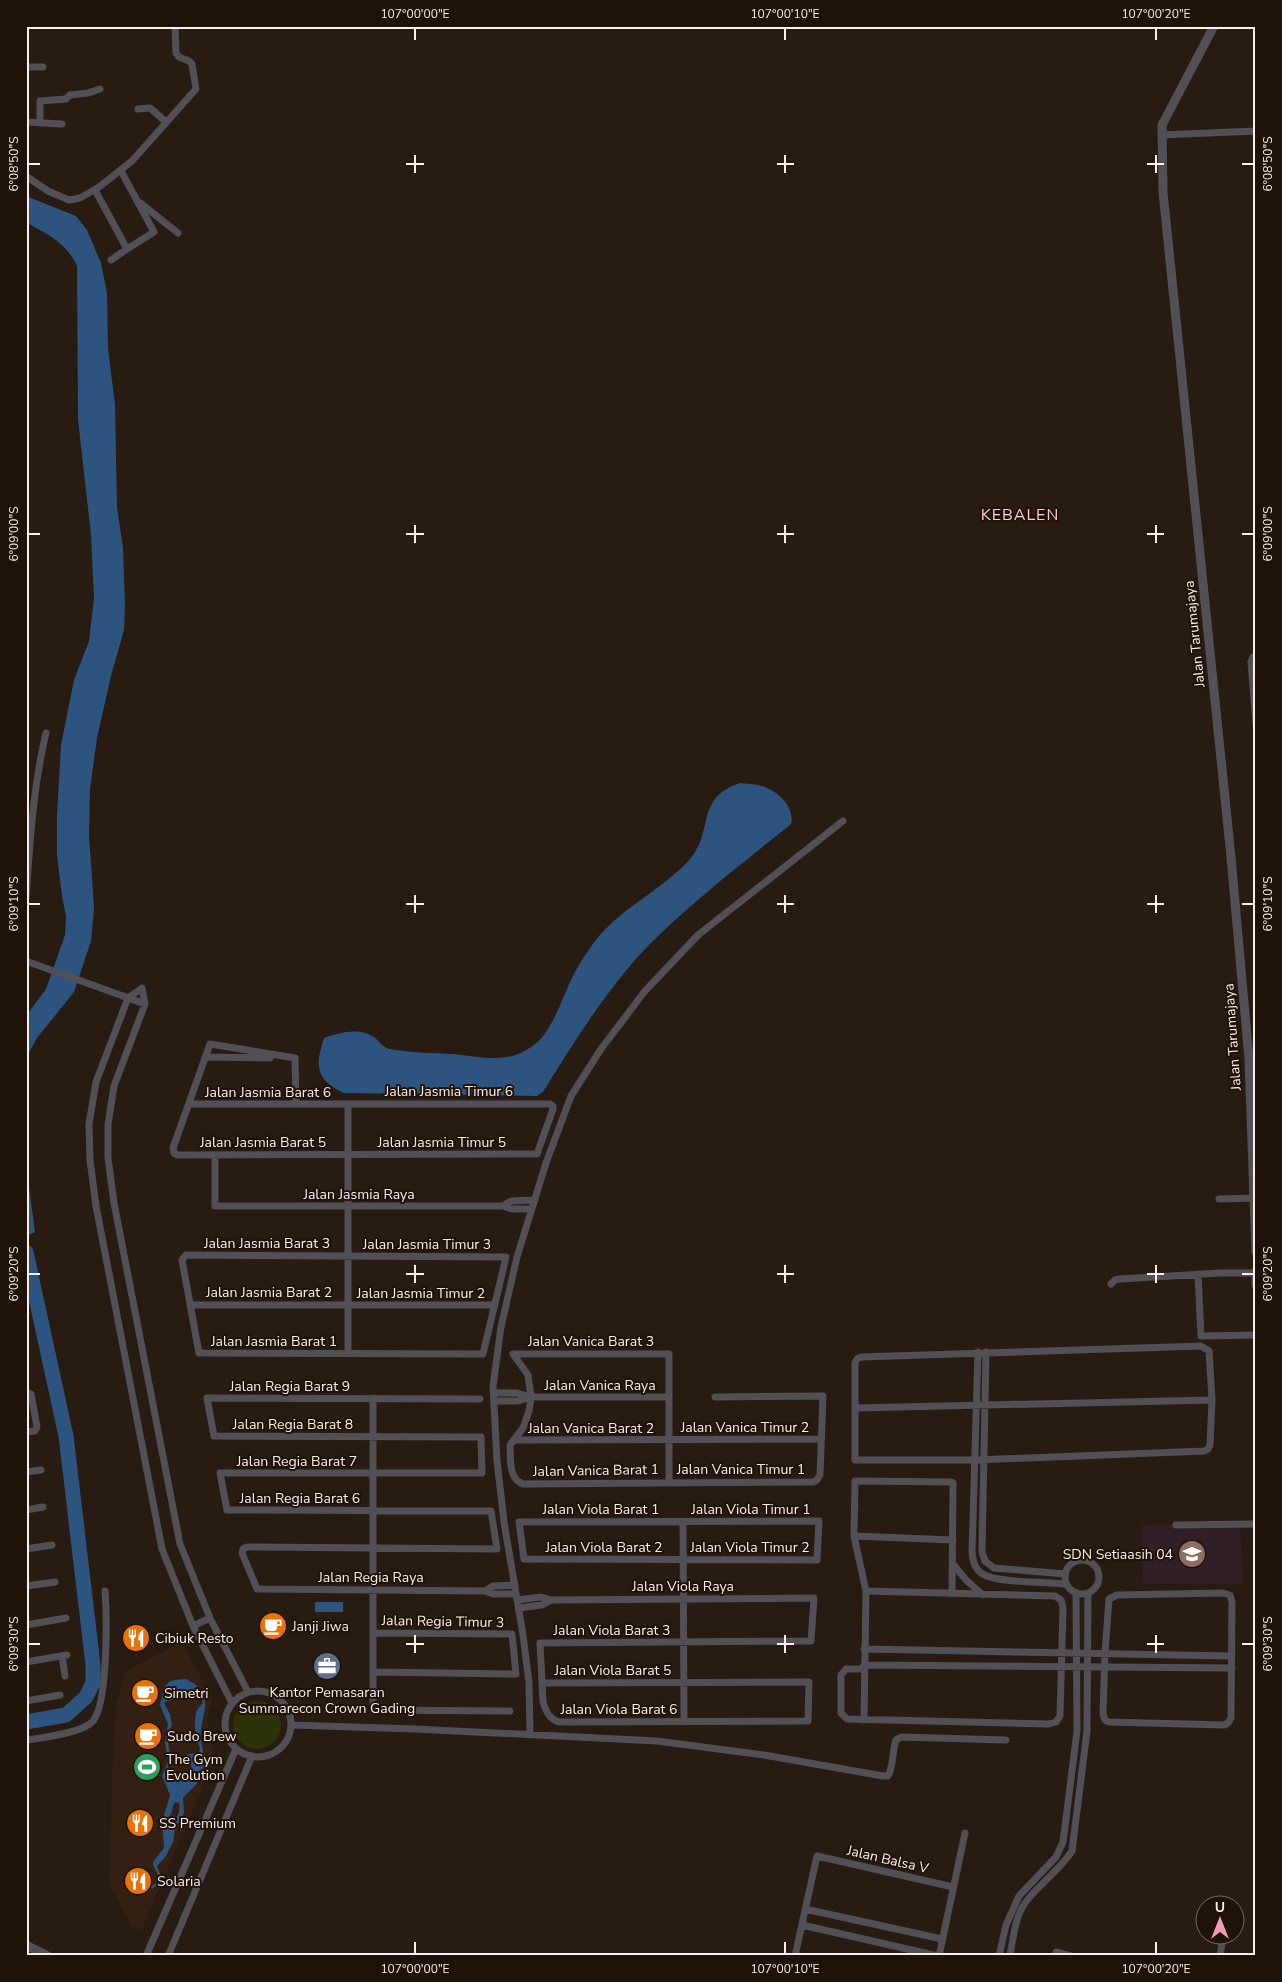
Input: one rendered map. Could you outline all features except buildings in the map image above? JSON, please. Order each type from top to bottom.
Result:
[{"type":"street","points":[[26,176],[48,191],[68,200],[80,198],[95,190],[132,161],[191,95],[196,85],[191,62],[179,57],[176,53],[175,26]]},
{"type":"street","name":"Jalan Tarumajaya","points":[[1214,26],[1164,120],[1166,135],[1163,192],[1252,1058],[1256,1252]]},
{"type":"street","points":[[26,67],[43,68]]},
{"type":"street","points":[[40,123],[40,101],[66,99],[70,95],[88,93],[100,89]]},
{"type":"street","points":[[138,109],[150,108],[166,122]]},
{"type":"street","points":[[26,122],[62,124]]},
{"type":"street","points":[[1166,135],[1256,131]]},
{"type":"street","points":[[121,171],[154,232]]},
{"type":"street","points":[[95,190],[127,249]]},
{"type":"street","points":[[137,200],[178,233]]},
{"type":"street","points":[[111,260],[166,224]]},
{"type":"street","points":[[1256,656],[1253,657],[1251,662],[1256,725]]},
{"type":"street","points":[[26,898],[33,807],[39,764],[46,733]]},
{"type":"street","points":[[530,1734],[529,1682],[496,1462],[494,1397],[501,1328],[517,1257],[546,1163],[571,1096],[601,1049],[645,991],[698,935],[843,821]]},
{"type":"street","points":[[26,961],[145,1004]]},
{"type":"street","points":[[232,1703],[193,1626],[162,1549],[96,1206],[90,1160],[89,1124],[96,1082],[128,998],[142,988],[145,1004],[114,1086],[108,1126],[108,1158],[114,1203],[180,1544],[210,1618],[248,1692]]},
{"type":"street","points":[[189,1104],[210,1044],[295,1058]]},
{"type":"street","points":[[206,1057],[295,1058]]},
{"type":"street","points":[[295,1058],[296,1104]]},
{"type":"street","name":"Jalan Jasmia Barat 6","points":[[189,1104],[348,1104]]},
{"type":"street","name":"Jalan Jasmia Barat 5","points":[[189,1104],[173,1148],[174,1153],[178,1155],[348,1154]]},
{"type":"street","points":[[348,1104],[348,1354]]},
{"type":"street","name":"Jalan Jasmia Timur 6","points":[[348,1104],[550,1104],[553,1109],[537,1154]]},
{"type":"street","name":"Jalan Jasmia Timur 5","points":[[348,1154],[537,1154]]},
{"type":"street","name":"Jalan Jasmia Raya","points":[[215,1155],[215,1206],[504,1206],[512,1210],[532,1209]]},
{"type":"street","points":[[1219,1198],[1255,1198]]},
{"type":"street","name":"Jalan Jasmia Raya","points":[[504,1206],[511,1201],[534,1200]]},
{"type":"street","name":"Jalan Jasmia Barat 3","points":[[190,1305],[182,1260],[186,1255],[348,1256]]},
{"type":"street","name":"Jalan Jasmia Timur 3","points":[[348,1256],[506,1257],[495,1305]]},
{"type":"street","points":[[1111,1284],[1115,1280],[1120,1279],[1256,1272],[1256,1285]]},
{"type":"street","points":[[1198,1274],[1201,1336],[1256,1335]]},
{"type":"street","name":"Jalan Jasmia Barat 2","points":[[190,1305],[348,1305]]},
{"type":"street","name":"Jalan Jasmia Barat 1","points":[[190,1305],[199,1353],[348,1354],[483,1354],[495,1305]]},
{"type":"street","name":"Jalan Jasmia Timur 2","points":[[348,1305],[495,1305]]},
{"type":"street","points":[[1201,1346],[1209,1351],[1212,1400],[1210,1445],[1204,1452],[974,1460],[855,1460],[856,1363],[861,1357],[986,1352],[1201,1346]]},
{"type":"street","points":[[978,1352],[972,1552],[974,1564],[982,1574],[994,1579],[1066,1584]]},
{"type":"street","points":[[986,1352],[982,1552],[985,1561],[994,1568],[1065,1574]]},
{"type":"street","name":"Jalan Vanica Barat 3","points":[[531,1397],[528,1375],[513,1354],[669,1354],[669,1397]]},
{"type":"street","points":[[26,1394],[30,1394],[37,1429],[26,1432]]},
{"type":"street","points":[[715,1397],[823,1396],[821,1439]]},
{"type":"street","name":"Jalan Vanica Raya","points":[[494,1397],[518,1401],[531,1397],[669,1397]]},
{"type":"street","points":[[514,1440],[524,1428],[531,1397]]},
{"type":"street","points":[[669,1397],[669,1482]]},
{"type":"street","name":"Jalan Regia Barat 9","points":[[214,1436],[207,1398],[480,1399]]},
{"type":"street","points":[[372,1398],[373,1710],[510,1711]]},
{"type":"street","points":[[855,1408],[1212,1400]]},
{"type":"street","name":"Jalan Regia Barat 8","points":[[214,1436],[481,1438],[482,1473]]},
{"type":"street","name":"Jalan Vanica Timur 2","points":[[669,1440],[821,1439]]},
{"type":"street","name":"Jalan Vanica Timur 1","points":[[669,1482],[813,1482],[817,1480],[820,1474],[821,1439]]},
{"type":"street","name":"Jalan Vanica Barat 2","points":[[514,1440],[669,1440]]},
{"type":"street","name":"Jalan Vanica Barat 1","points":[[514,1440],[510,1446],[513,1476],[516,1481],[523,1484],[669,1482]]},
{"type":"street","points":[[26,1472],[40,1470]]},
{"type":"street","name":"Jalan Regia Barat 7","points":[[227,1510],[220,1473],[482,1473]]},
{"type":"street","points":[[864,1720],[866,1592],[854,1536],[855,1481],[952,1482],[954,1486],[954,1540],[952,1594]]},
{"type":"street","points":[[26,1510],[43,1507]]},
{"type":"street","name":"Jalan Regia Barat 6","points":[[227,1510],[491,1511],[497,1549],[373,1548]]},
{"type":"street","name":"Jalan Viola Timur 1","points":[[683,1522],[819,1521],[817,1560]]},
{"type":"street","name":"Jalan Viola Barat 1","points":[[524,1559],[519,1522],[683,1522]]},
{"type":"street","points":[[683,1522],[684,1722]]},
{"type":"street","points":[[1176,1525],[1256,1524]]},
{"type":"street","points":[[854,1536],[954,1540]]},
{"type":"street","points":[[26,1549],[52,1545]]},
{"type":"street","name":"Jalan Regia Raya","points":[[373,1548],[247,1547],[243,1549],[242,1553],[257,1590],[485,1590],[518,1600]]},
{"type":"street","name":"Jalan Viola Barat 2","points":[[524,1559],[683,1560]]},
{"type":"street","name":"Jalan Viola Timur 2","points":[[683,1560],[817,1560]]},
{"type":"street","points":[[999,1956],[1006,1925],[1018,1896],[1056,1857],[1063,1842],[1077,1731],[1078,1666],[1076,1594],[1066,1584],[1065,1574],[1071,1564],[1083,1560],[1094,1564],[1100,1575],[1097,1586],[1088,1594],[1076,1594]]},
{"type":"street","points":[[953,1564],[966,1580],[983,1594]]},
{"type":"street","points":[[26,1586],[55,1582]]},
{"type":"street","name":"Jalan Regia Raya","points":[[485,1590],[493,1586],[515,1585]]},
{"type":"street","points":[[26,1740],[69,1733],[92,1722],[98,1710],[106,1657],[107,1616],[105,1591]]},
{"type":"street","points":[[866,1592],[1055,1596],[1061,1600],[1063,1608],[1062,1666],[1060,1716],[1056,1722],[1049,1724],[847,1719],[841,1713],[841,1675],[846,1668],[1062,1666],[1232,1668]]},
{"type":"street","points":[[1223,1593],[1230,1595],[1232,1602],[1232,1656],[1231,1718],[1228,1723],[1215,1725],[1109,1722],[1105,1720],[1103,1714],[1104,1666],[1109,1599],[1117,1595],[1223,1593]]},
{"type":"street","points":[[1010,1956],[1018,1920],[1025,1904],[1064,1864],[1072,1851],[1087,1731],[1088,1594]]},
{"type":"street","name":"Jalan Viola Raya","points":[[518,1600],[542,1605],[551,1600],[814,1598],[811,1641]]},
{"type":"street","points":[[26,1626],[66,1618]]},
{"type":"street","points":[[193,1626],[210,1618]]},
{"type":"street","name":"Jalan Regia Timur 3","points":[[373,1633],[512,1634],[516,1674],[373,1672]]},
{"type":"street","name":"Jalan Viola Barat 3","points":[[542,1683],[540,1643],[811,1641]]},
{"type":"street","points":[[864,1649],[1232,1656]]},
{"type":"street","points":[[26,1662],[65,1655],[65,1676]]},
{"type":"street","name":"Jalan Viola Barat 5","points":[[542,1683],[809,1682],[808,1721]]},
{"type":"street","name":"Jalan Viola Barat 6","points":[[542,1683],[543,1702],[546,1711],[553,1720],[559,1722],[808,1721]]},
{"type":"street","points":[[248,1692],[269,1693],[278,1698],[285,1705],[291,1725],[285,1741],[274,1752],[263,1756],[252,1756],[236,1749],[228,1739],[225,1727],[226,1714],[232,1703],[248,1692]]},
{"type":"street","points":[[26,1701],[60,1695]]},
{"type":"street","points":[[291,1725],[530,1734],[667,1742],[764,1755],[883,1776],[888,1776],[891,1770],[896,1740],[901,1737],[1006,1740]]},
{"type":"street","points":[[1077,1731],[1087,1731]]},
{"type":"street","points":[[146,1956],[236,1749]]},
{"type":"street","points":[[168,1956],[252,1756]]},
{"type":"street","points":[[802,1925],[938,1956],[965,1833]]},
{"type":"street","name":"Jalan Balsa V","points":[[805,1909],[817,1856],[953,1887]]},
{"type":"street","points":[[795,1956],[805,1909],[942,1939]]},
{"type":"street","points":[[26,1945],[48,1956]]},
{"type":"street","points":[[1056,1952],[1070,1956]]},
{"type":"shaded area","name":"SDN Setiaasih 04","points":[[1240,1524],[1243,1584],[1143,1584],[1142,1525]]},
{"type":"shaded area","points":[[182,1642],[212,1699],[207,1721],[216,1756],[141,1931],[133,1929],[109,1883],[113,1754],[117,1700],[127,1670]]},
{"type":"green space","points":[[252,1701],[262,1701],[274,1708],[281,1720],[281,1730],[274,1742],[262,1749],[252,1749],[244,1745],[237,1738],[233,1730],[233,1720],[237,1712],[244,1705]]},
{"type":"water","points":[[26,196],[76,216],[87,230],[101,263],[107,293],[108,348],[115,405],[117,507],[123,548],[125,605],[124,630],[97,738],[90,789],[89,835],[94,908],[91,941],[74,992],[37,1038],[26,1058],[26,1016],[46,989],[65,935],[66,916],[57,855],[61,745],[74,680],[89,641],[94,598],[91,535],[78,419],[77,266],[62,245],[26,222]]},
{"type":"water","points":[[740,783],[754,784],[767,788],[782,798],[791,813],[791,824],[701,898],[634,961],[579,1035],[543,1092],[537,1096],[344,1093],[327,1083],[320,1071],[319,1064],[319,1056],[324,1038],[343,1032],[363,1033],[375,1038],[390,1049],[414,1052],[501,1058],[521,1053],[531,1047],[540,1040],[551,1024],[575,972],[601,934],[625,911],[666,881],[691,858],[702,837],[711,806],[726,789]]},
{"type":"water","points":[[26,1164],[35,1232],[26,1236]]},
{"type":"water","points":[[315,1602],[343,1602],[343,1612],[315,1612]]},
{"type":"water","points":[[186,1679],[196,1685],[205,1699],[201,1731],[204,1765],[198,1781],[183,1798],[184,1813],[175,1830],[173,1842],[166,1856],[157,1866],[161,1882],[152,1889],[151,1887],[158,1881],[159,1877],[153,1862],[164,1848],[162,1822],[170,1795],[162,1776],[168,1761],[165,1742],[168,1724],[160,1705],[165,1686],[174,1680]],"holes":[[[191,1694],[199,1695],[203,1702],[195,1719],[200,1750],[198,1753],[186,1756],[193,1771],[190,1777],[170,1778],[165,1775],[171,1758],[167,1737],[172,1724],[170,1714],[164,1703],[170,1700],[179,1700]],[[174,1803],[179,1803],[178,1815],[172,1824],[169,1825],[167,1820]]]},
{"type":"waterway","points":[[26,1252],[66,1436],[93,1665],[93,1683],[86,1697],[66,1715],[26,1722]]},
{"type":"place","name":"SDN Setiaasih 04","points":[[1192,1554]]},
{"type":"place","name":"Janji Jiwa","points":[[273,1626]]},
{"type":"place","name":"Cibiuk Resto","points":[[136,1638]]},
{"type":"place","name":"Kantor Pemasaran Summarecon Crown Gading","points":[[327,1666]]},
{"type":"place","name":"Simetri","points":[[145,1693]]},
{"type":"place","name":"Sudo Brew","points":[[148,1736]]},
{"type":"place","name":"The Gym Evolution","points":[[147,1767]]},
{"type":"place","name":"SS Premium","points":[[140,1823]]},
{"type":"place","name":"Solaria","points":[[138,1881]]},
{"type":"district","name":"KEBALEN","points":[[1020,514]]}]
